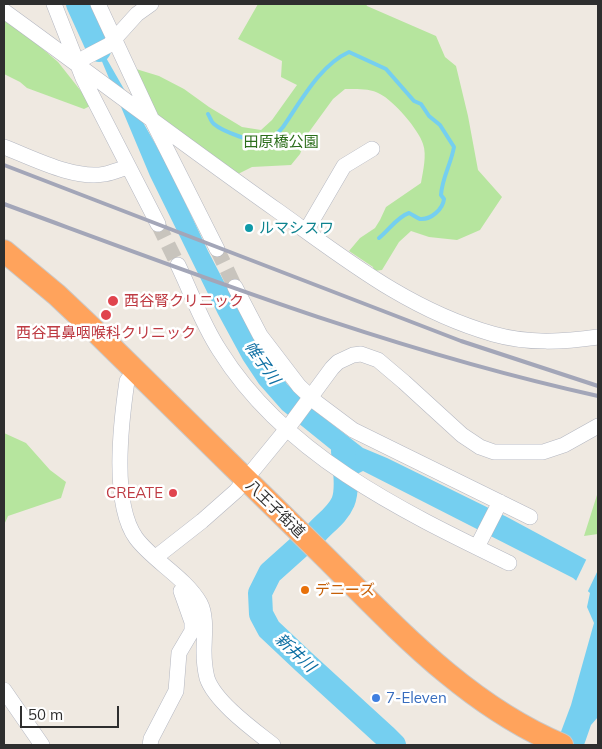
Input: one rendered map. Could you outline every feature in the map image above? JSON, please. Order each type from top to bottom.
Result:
[{"type":"highway","name":"八王子街道","points":[[4,251],[57,295],[441,669],[491,707],[538,736],[559,744]]},
{"type":"street","points":[[54,4],[128,167],[158,224]]},
{"type":"street","points":[[98,4],[111,43],[217,249]]},
{"type":"street","points":[[81,61],[111,43],[137,14],[151,4]]},
{"type":"street","points":[[4,10],[81,61],[92,75],[149,118],[389,289],[426,308],[494,334],[524,340],[548,342],[598,336]]},
{"type":"street","points":[[4,148],[54,166],[87,175],[105,174],[128,167]]},
{"type":"street","points":[[306,231],[344,166],[372,149]]},
{"type":"street","points":[[178,266],[198,311],[220,351],[267,412],[288,427],[336,469],[354,481],[509,563]]},
{"type":"street","points":[[235,287],[260,335],[309,398],[353,430],[499,505],[530,517]]},
{"type":"street","points":[[156,558],[236,491],[338,362],[346,357],[361,354],[378,360],[462,435],[480,447],[494,452],[543,452],[564,445],[598,426]]},
{"type":"street","points":[[135,370],[127,381],[119,468],[122,501],[127,522],[136,538],[186,586],[201,604],[204,614],[204,661],[208,679],[214,690],[247,725],[274,745]]},
{"type":"street","points":[[478,545],[499,505]]},
{"type":"street","points":[[150,745],[151,739],[176,691],[179,653],[192,631],[192,622],[181,592],[186,586]]},
{"type":"street","points":[[5,693],[42,745]]},
{"type":"green space","name":"田原橋公園","points":[[258,4],[366,4],[436,36],[445,57],[456,66],[478,170],[502,197],[480,230],[457,240],[429,237],[411,231],[399,242],[382,270],[374,271],[373,267],[349,251],[360,238],[375,228],[386,207],[421,183],[423,173],[425,153],[421,138],[398,109],[385,97],[376,92],[363,89],[345,89],[333,99],[309,132],[300,154],[291,165],[252,167],[236,175],[158,117],[136,69],[159,76],[184,89],[242,127],[261,130],[272,120],[297,85],[281,77],[282,61],[238,39]]},
{"type":"green space","points":[[4,21],[16,26],[58,62],[92,105],[84,109],[27,88],[4,74]]},
{"type":"green space","points":[[4,433],[26,443],[50,470],[66,482],[61,498],[8,516],[4,525]]},
{"type":"green space","points":[[597,495],[598,534],[584,536]]},
{"type":"water","points":[[85,21],[168,166],[208,251],[243,318],[287,384],[314,410],[363,448],[507,517],[598,566],[598,717],[591,725],[584,745],[556,745],[571,705],[594,623],[587,607],[590,593],[573,578],[363,471],[355,475],[337,463],[339,456],[282,410],[259,384],[243,360],[218,314],[150,176]]},
{"type":"pier","points":[[587,558],[598,563],[598,570],[587,593],[575,583]]},
{"type":"waterway","name":"帷子川","points":[[78,4],[99,50]]},
{"type":"waterway","points":[[208,114],[213,123],[224,130],[254,141],[265,141],[273,137],[283,127],[320,75],[339,58],[349,52],[386,69],[414,101],[421,104],[429,116],[440,125],[454,147],[442,189],[441,195],[444,199],[439,210],[432,216],[424,219],[409,213],[397,221],[379,238]]},
{"type":"waterway","name":"新井川","points":[[317,532],[335,514],[345,496],[346,483],[343,451]]},
{"type":"waterway","name":"新井川","points":[[299,547],[270,573],[260,593],[261,614],[269,629],[394,745]]},
{"type":"tunnel","points":[[158,224],[178,265]]},
{"type":"tunnel","points":[[217,249],[235,287]]},
{"type":"railway","points":[[4,165],[461,341],[598,386]]},
{"type":"railway","points":[[4,204],[224,285],[372,334],[522,378],[598,396]]},
{"type":"place","name":"ルマシスワ","points":[[249,228]]},
{"type":"place","name":"西谷腎クリニック","points":[[113,301]]},
{"type":"place","name":"西谷耳鼻咽喉科クリニック","points":[[106,315]]},
{"type":"place","name":"CREATE","points":[[173,493]]},
{"type":"place","name":"デニーズ","points":[[305,590]]},
{"type":"place","name":"7-Eleven","points":[[376,698]]}]
